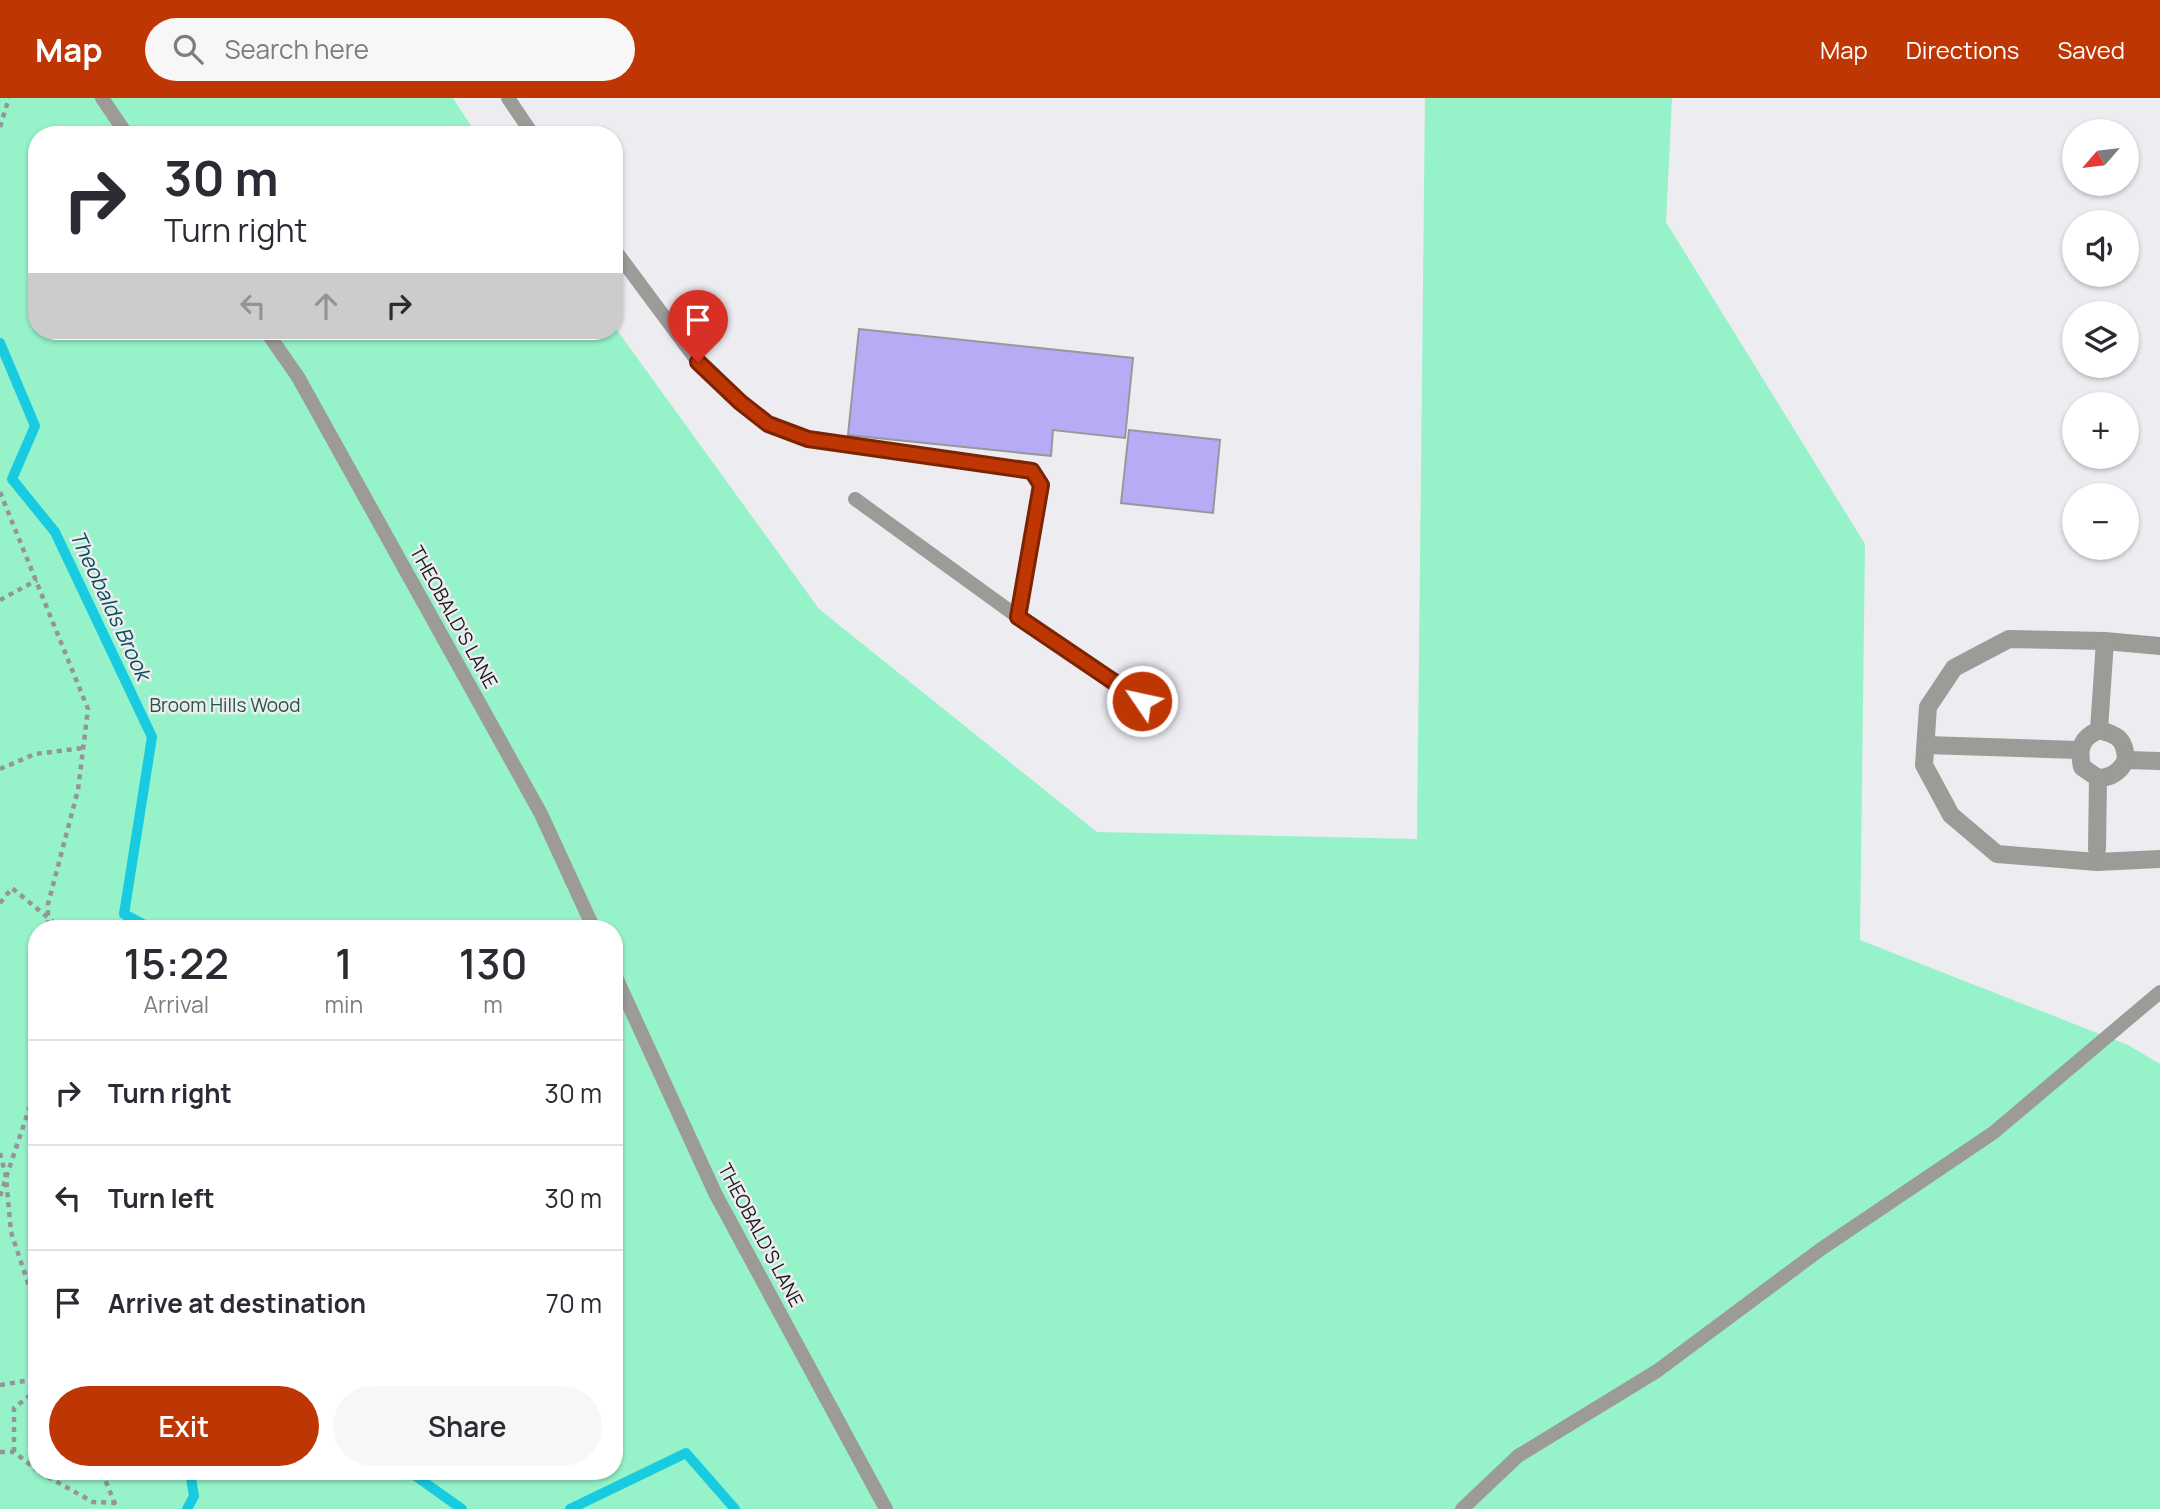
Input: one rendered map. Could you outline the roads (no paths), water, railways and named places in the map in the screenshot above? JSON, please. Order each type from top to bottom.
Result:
[{"type":"street","points":[[2160,646],[2105,641],[2009,639],[1954,668],[1928,707],[1924,765],[1951,815],[1997,854],[2097,862],[2160,859]]},
{"type":"street","points":[[2099,730],[2105,641]]},
{"type":"street","points":[[2099,730],[2116,734],[2125,744],[2126,760],[2121,769],[2107,778],[2098,778],[2082,767],[2078,750],[2087,735],[2099,730]]},
{"type":"street","points":[[1926,745],[2078,750]]},
{"type":"street","points":[[2126,760],[2160,761]]},
{"type":"street","points":[[2097,849],[2098,778]]},
{"type":"lane","points":[[102,98],[122,126]]},
{"type":"lane","points":[[508,98],[527,126]]},
{"type":"lane","points":[[623,260],[698,362],[768,424],[808,439],[1032,471],[1041,485],[1018,617]]},
{"type":"lane","name":"THEOBALD'S LANE","points":[[272,340],[298,377],[541,814],[590,920]]},
{"type":"lane","points":[[855,499],[1018,617],[1163,715]]},
{"type":"lane","points":[[1462,1509],[1518,1455],[1657,1371],[1821,1248],[1993,1133],[2160,992]]},
{"type":"lane","name":"THEOBALD'S LANE","points":[[623,993],[716,1195],[886,1509]]},
{"type":"waterway","name":"Theobalds Brook","points":[[0,343],[35,426],[12,479],[55,532],[152,737],[124,914],[135,920]]},
{"type":"waterway","points":[[570,1509],[686,1453],[735,1509]]},
{"type":"waterway","name":"Theobalds Brook","points":[[187,1509],[194,1496],[191,1480]]},
{"type":"waterway","points":[[421,1480],[462,1509]]},
{"type":"park label","name":"Broom Hills Wood","points":[[225,705]]}]
